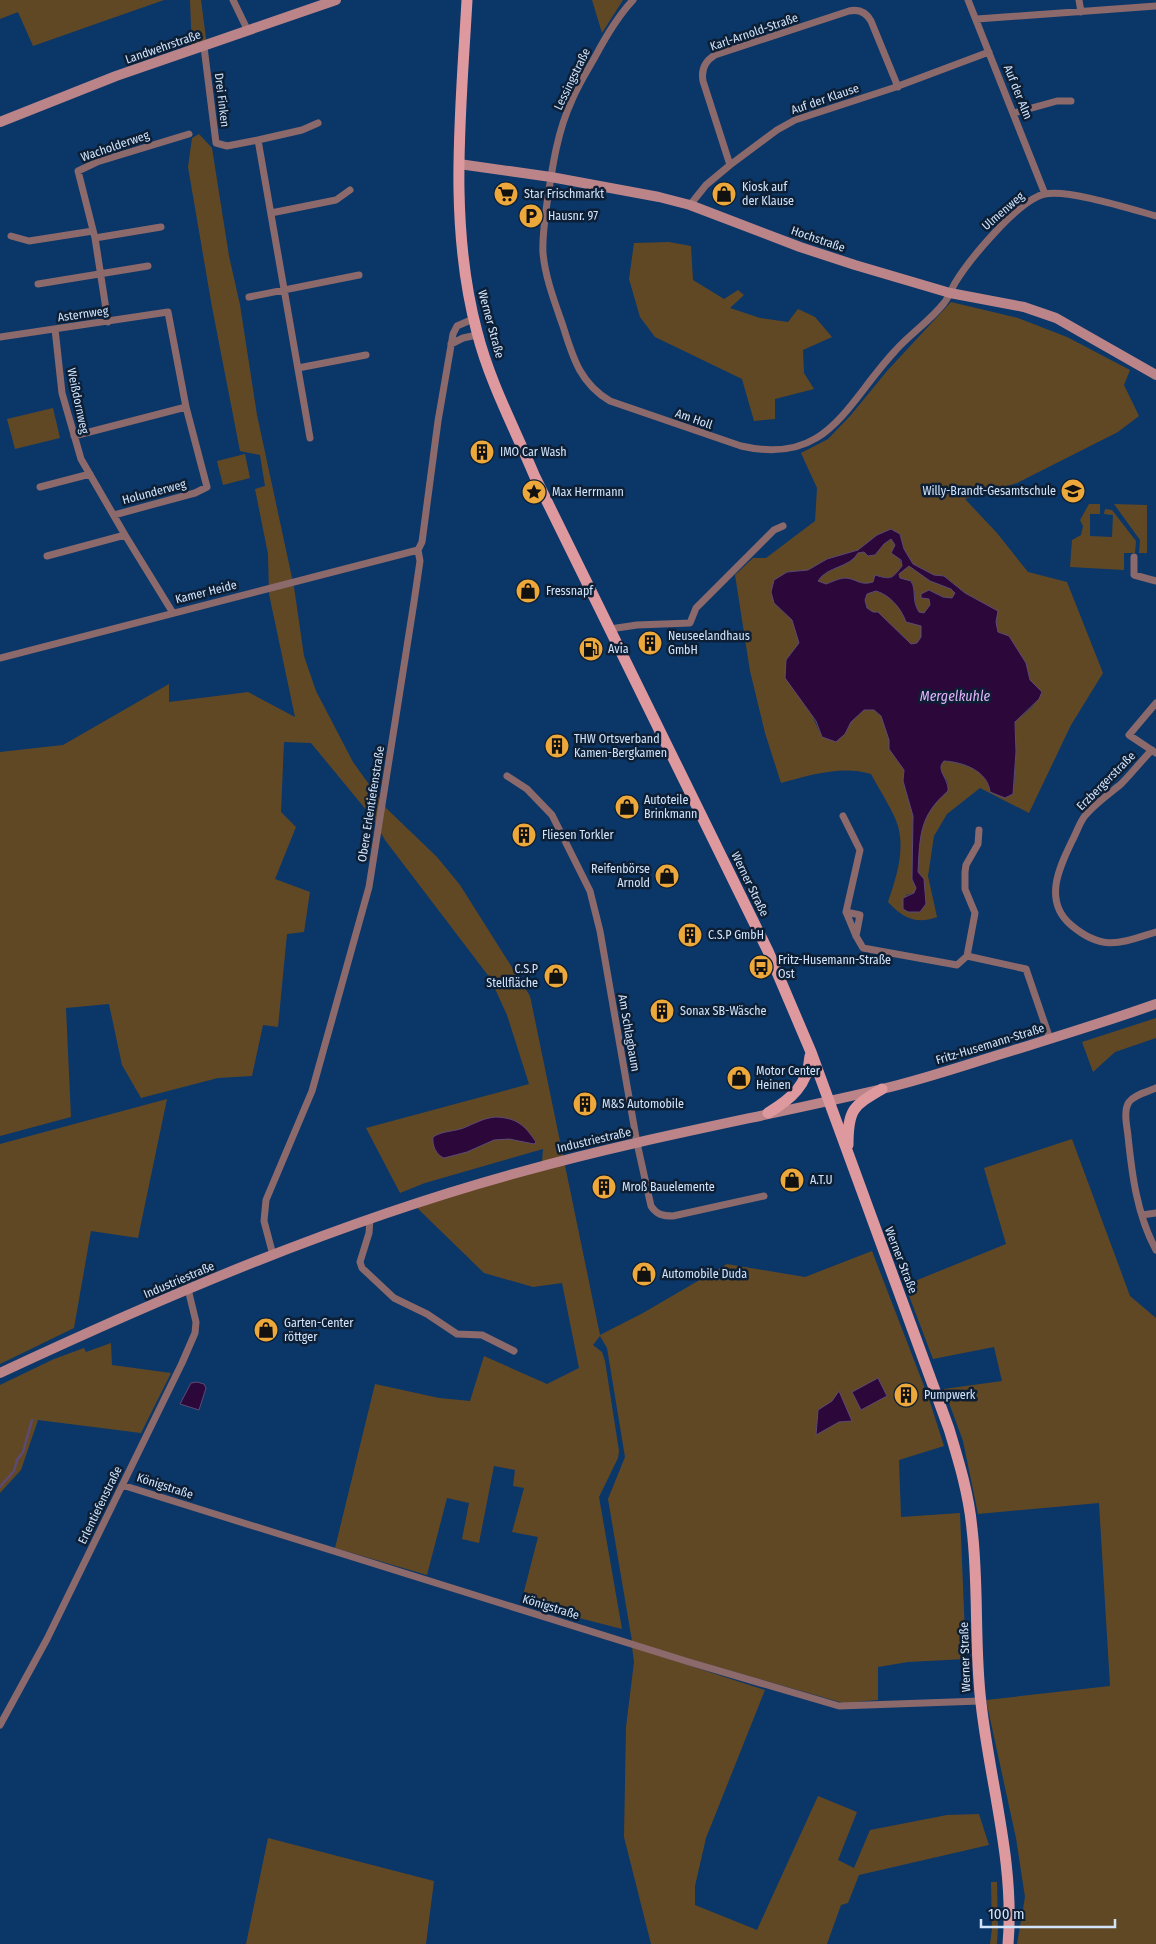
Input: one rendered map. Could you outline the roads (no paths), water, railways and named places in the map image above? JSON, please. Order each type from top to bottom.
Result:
[{"type":"main road","name":"Werner Straße","points":[[467,0],[459,164],[462,262],[473,319],[490,373],[511,424],[768,951],[811,1052],[943,1413],[963,1478],[973,1531],[980,1701],[1008,1869],[1010,1920],[1008,1944]]},
{"type":"main road","points":[[768,1113],[787,1102],[798,1090],[809,1068],[811,1052]]},
{"type":"main road","points":[[848,1154],[848,1130],[853,1110],[859,1103],[882,1089]]},
{"type":"street","points":[[233,0],[248,30]]},
{"type":"street","name":"Landwehrstraße","points":[[0,122],[116,76],[336,0]]},
{"type":"street","name":"Lessingstraße","points":[[551,177],[561,130],[572,100],[610,29],[633,0]]},
{"type":"street","name":"Auf der Alm","points":[[968,0],[1045,194]]},
{"type":"street","points":[[1079,0],[1081,12]]},
{"type":"street","points":[[977,19],[1156,6]]},
{"type":"street","name":"Karl-Arnold-Straße","points":[[730,165],[703,81],[702,73],[705,65],[715,55],[858,10],[866,14],[871,21],[898,87]]},
{"type":"street","name":"Drei Finken","points":[[204,47],[216,143],[227,146],[258,140],[302,130],[318,123]]},
{"type":"street","name":"Auf der Klause","points":[[690,205],[706,185],[730,165],[777,130],[795,120],[898,87],[989,52]]},
{"type":"street","points":[[1014,113],[1057,100],[1071,101]]},
{"type":"street","name":"Wacholderweg","points":[[108,322],[94,234],[78,171],[97,162],[188,134]]},
{"type":"street","points":[[258,140],[310,438]]},
{"type":"street","name":"Hochstraße","points":[[459,164],[551,177],[659,197],[690,205],[800,247],[950,293],[1024,307],[1064,321],[1156,375]]},
{"type":"street","name":"Am Holl","points":[[551,177],[543,253],[548,277],[572,356],[586,381],[597,394],[610,401],[741,446],[761,451],[784,450],[802,446],[820,436],[842,416],[895,350],[944,303],[950,293]]},
{"type":"street","points":[[271,213],[336,200],[350,190]]},
{"type":"street","points":[[1045,194],[1082,197],[1156,216]]},
{"type":"street","name":"Ulmenweg","points":[[950,293],[954,284],[988,239],[1032,199],[1045,194]]},
{"type":"street","points":[[11,236],[29,241],[161,227]]},
{"type":"street","points":[[38,284],[148,266]]},
{"type":"street","points":[[249,297],[358,275]]},
{"type":"street","name":"Asternweg","points":[[0,337],[168,312]]},
{"type":"street","name":"Holunderweg","points":[[114,515],[195,493],[207,487],[186,407],[168,312]]},
{"type":"street","name":"Obere Erlentiefenstraße","points":[[273,1255],[264,1220],[266,1200],[312,1091],[369,887],[420,561],[418,550],[422,542],[438,421],[451,344],[457,326],[473,319]]},
{"type":"street","name":"Weißdornweg","points":[[55,329],[62,393],[81,459],[173,612]]},
{"type":"street","points":[[451,344],[464,338],[478,335]]},
{"type":"street","points":[[298,368],[366,355]]},
{"type":"street","points":[[74,436],[186,407]]},
{"type":"street","points":[[40,487],[90,474]]},
{"type":"street","points":[[610,629],[637,625],[690,624],[696,608],[774,530],[783,526]]},
{"type":"street","points":[[47,556],[125,534]]},
{"type":"street","name":"Kamer Heide","points":[[0,658],[418,550]]},
{"type":"street","points":[[1134,557],[1134,575],[1156,581]]},
{"type":"street","points":[[1154,751],[1129,735],[1156,703]]},
{"type":"street","name":"Erzbergerstraße","points":[[1154,751],[1084,817],[1061,863],[1055,888],[1060,910],[1068,922],[1084,935],[1099,943],[1111,944],[1156,932]]},
{"type":"street","name":"Am Schlagbaum","points":[[507,776],[527,788],[552,815],[590,891],[600,931],[637,1143],[651,1206],[655,1212],[663,1216],[673,1216],[764,1196]]},
{"type":"street","points":[[842,816],[848,824],[860,850],[846,912],[863,948],[956,965],[967,956],[975,913],[965,889],[966,866],[978,844],[979,830]]},
{"type":"street","points":[[846,912],[860,915],[856,936]]},
{"type":"street","points":[[967,956],[1026,969],[1050,1039]]},
{"type":"street","name":"Fritz-Husemann-Straße","points":[[828,1100],[882,1089],[960,1067],[1156,1004]]},
{"type":"street","points":[[1156,1088],[1134,1097],[1126,1107],[1133,1181],[1142,1215],[1156,1250]]},
{"type":"street","name":"Industriestraße","points":[[0,1373],[188,1289],[370,1219],[447,1193],[525,1170],[828,1100]]},
{"type":"street","points":[[1142,1215],[1156,1213]]},
{"type":"street","points":[[370,1219],[369,1234],[360,1262],[362,1268],[394,1298],[427,1314],[457,1334],[482,1335],[514,1351]]},
{"type":"street","name":"Erlentiefenstraße","points":[[0,1725],[47,1639],[195,1333],[196,1322],[188,1289]]},
{"type":"street","name":"Königstraße","points":[[122,1485],[682,1660],[839,1706],[980,1701]]},
{"type":"water","name":"Mergelkuhle","points":[[891,529],[900,534],[904,549],[913,564],[934,575],[944,576],[965,593],[998,611],[996,622],[998,632],[1009,636],[1026,663],[1030,680],[1042,692],[1039,699],[1015,722],[1016,752],[1013,794],[1005,798],[990,792],[985,778],[980,773],[959,763],[944,761],[942,764],[941,768],[947,782],[948,791],[938,800],[926,818],[919,848],[918,872],[924,879],[926,904],[920,912],[908,912],[903,909],[903,898],[914,893],[916,888],[912,879],[913,816],[903,781],[904,770],[889,749],[889,740],[881,716],[874,710],[864,710],[851,722],[845,734],[836,742],[822,737],[816,721],[785,678],[786,660],[799,643],[792,620],[774,603],[771,592],[774,580],[787,572],[808,570],[827,559],[858,550],[877,535]],"holes":[[[891,539],[895,545],[891,553],[901,560],[902,566],[893,576],[885,578],[875,575],[873,582],[869,583],[846,578],[826,584],[818,581],[827,572],[850,562],[858,553],[864,552],[868,556],[875,555]],[[909,566],[930,581],[951,589],[955,593],[952,598],[943,597],[929,590],[921,594],[921,598],[929,599],[930,605],[924,613],[919,612],[915,603],[914,588],[911,581],[900,578],[899,574]],[[876,591],[881,593],[898,607],[906,622],[921,626],[921,637],[917,643],[911,644],[878,612],[873,612],[867,608],[865,600],[867,594]]]},
{"type":"water","points":[[496,1117],[519,1123],[536,1142],[534,1144],[509,1139],[494,1140],[467,1152],[444,1158],[435,1149],[433,1137]]},
{"type":"water","points":[[878,1378],[887,1396],[861,1410],[852,1392]]},
{"type":"water","points":[[191,1383],[204,1384],[206,1388],[199,1410],[180,1404]]},
{"type":"water","points":[[839,1391],[852,1421],[839,1422],[816,1435],[818,1410],[832,1401]]},
{"type":"waterway","points":[[0,1487],[14,1471],[17,1460],[23,1452],[32,1420]]},
{"type":"place","name":"Star Frischmarkt","points":[[506,194]]},
{"type":"place","name":"Kiosk auf der Klause","points":[[724,194]]},
{"type":"place","name":"Hausnr. 97","points":[[531,216]]},
{"type":"place","name":"IMO Car Wash","points":[[482,452]]},
{"type":"place","name":"Willy-Brandt-Gesamtschule","points":[[1073,491]]},
{"type":"place","name":"Max Herrmann","points":[[534,492]]},
{"type":"place","name":"Fressnapf","points":[[528,591]]},
{"type":"place","name":"Neuseelandhaus GmbH","points":[[650,643]]},
{"type":"place","name":"Avia","points":[[591,649]]},
{"type":"place","name":"THW Ortsverband Kamen-Bergkamen","points":[[557,746]]},
{"type":"place","name":"Autoteile Brinkmann","points":[[627,807]]},
{"type":"place","name":"Fliesen Torkler","points":[[524,835]]},
{"type":"place","name":"Reifenbörse Arnold","points":[[667,876]]},
{"type":"place","name":"C.S.P GmbH","points":[[690,935]]},
{"type":"place","name":"Fritz-Husemann-Straße Ost","points":[[761,967]]},
{"type":"place","name":"C.S.P Stellfläche","points":[[556,976]]},
{"type":"place","name":"Sonax SB-Wäsche","points":[[662,1011]]},
{"type":"place","name":"Motor Center Heinen","points":[[739,1078]]},
{"type":"place","name":"M&S Automobile","points":[[585,1104]]},
{"type":"place","name":"A.T.U","points":[[792,1180]]},
{"type":"place","name":"Mroß Bauelemente","points":[[604,1187]]},
{"type":"place","name":"Automobile Duda","points":[[644,1274]]},
{"type":"place","name":"Garten-Center röttger","points":[[266,1330]]},
{"type":"place","name":"Pumpwerk","points":[[906,1395]]}]
